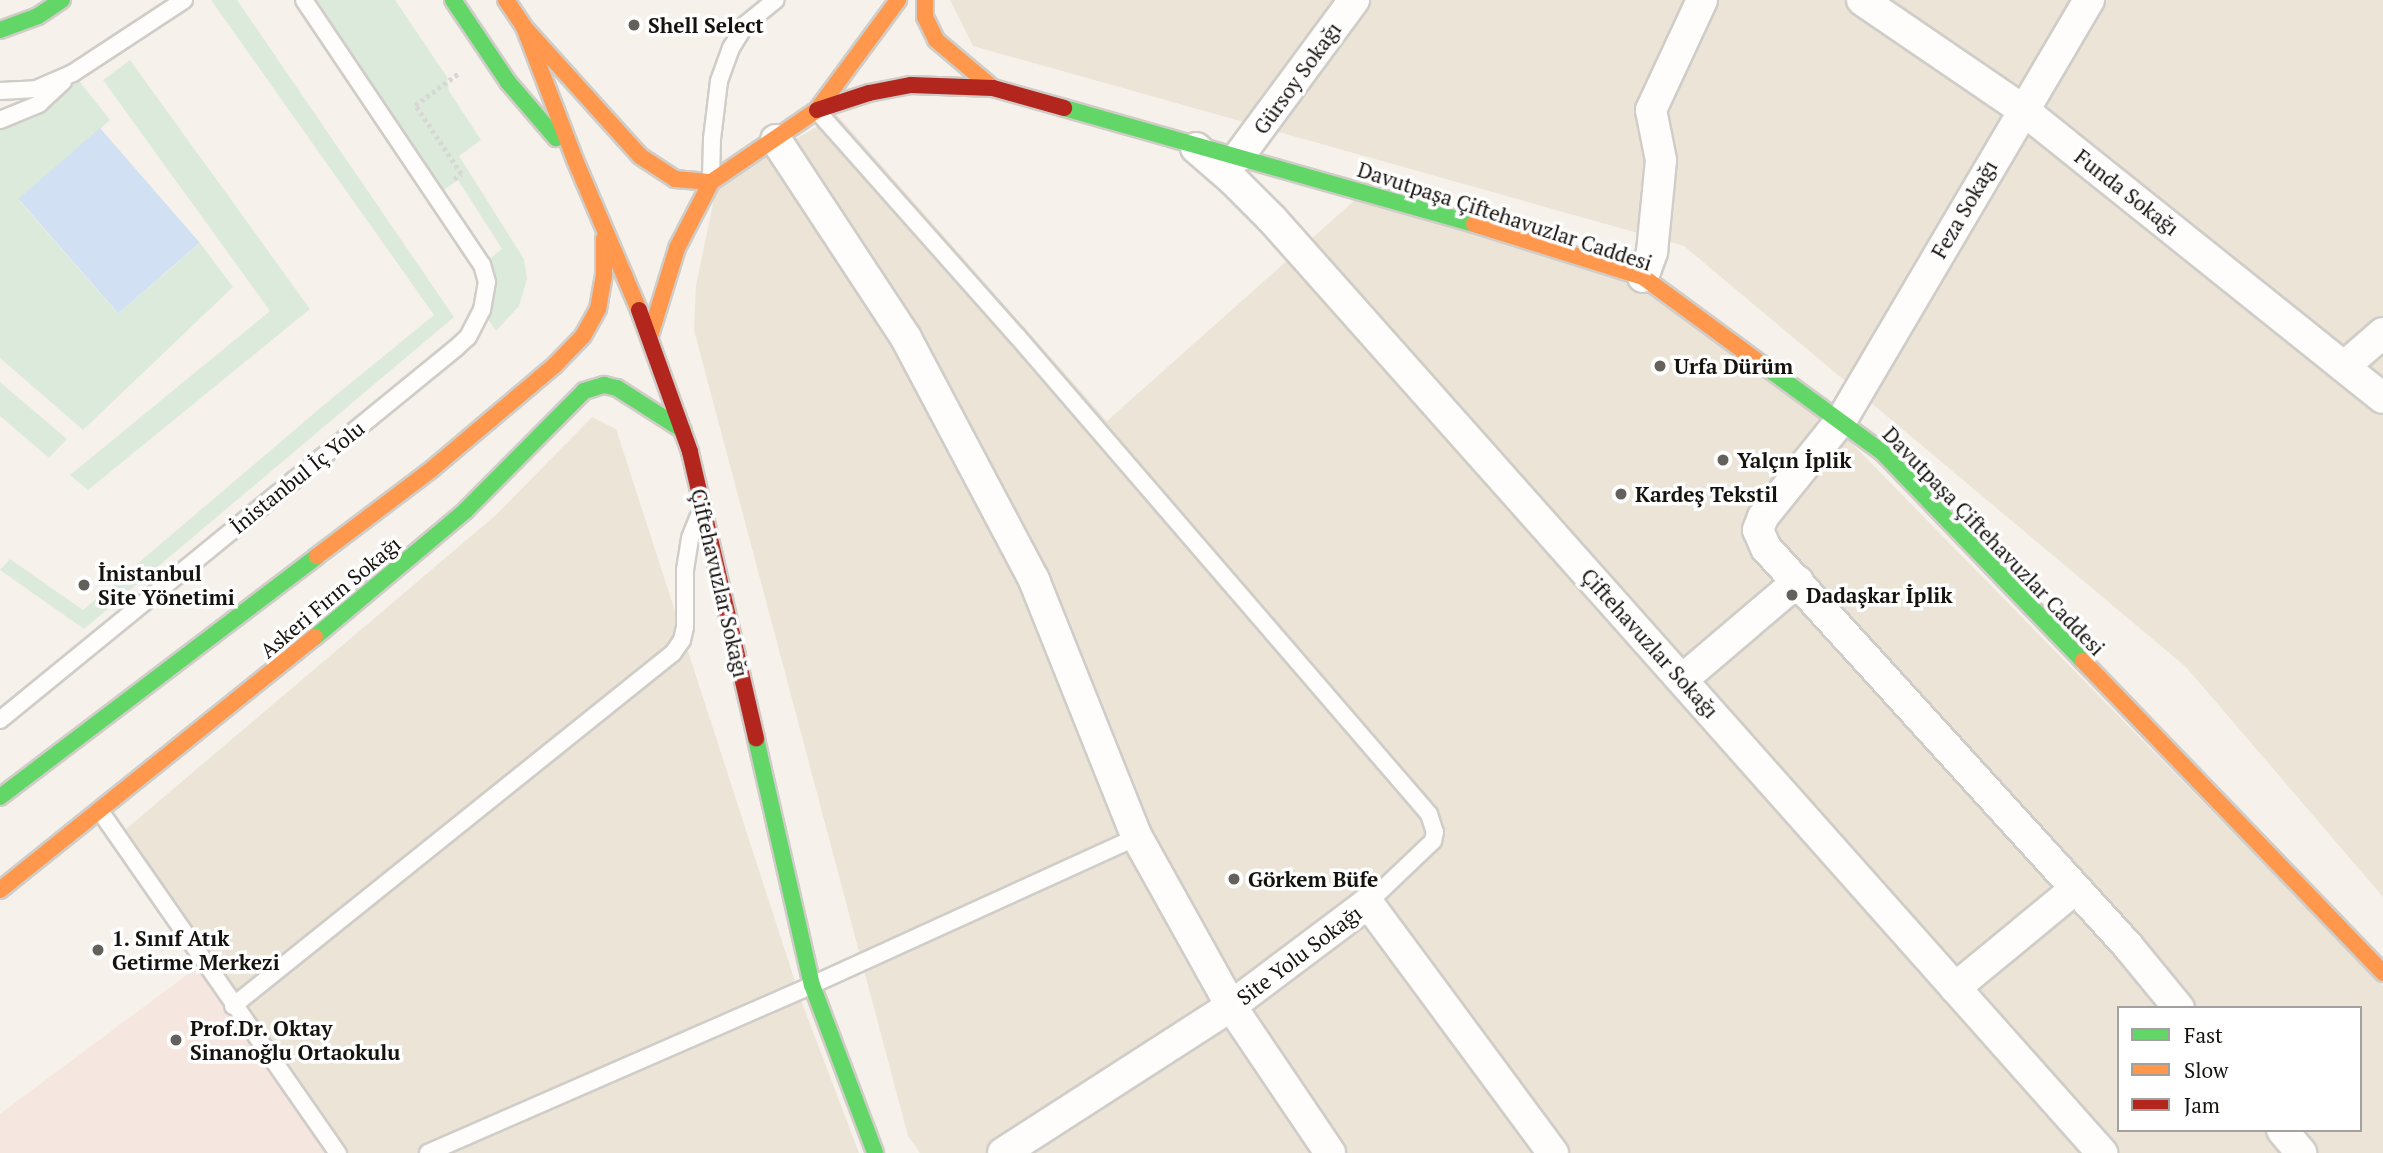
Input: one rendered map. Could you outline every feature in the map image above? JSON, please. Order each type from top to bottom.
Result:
[{"type":"street","points":[[0,30],[38,16],[62,0]]},
{"type":"street","points":[[453,0],[508,82],[575,160]]},
{"type":"street","points":[[506,0],[524,27],[640,156],[675,179],[711,182]]},
{"type":"street","points":[[650,336],[677,248],[711,182],[776,141],[817,110],[898,0]]},
{"type":"street","points":[[925,0],[925,18],[936,40],[993,88]]},
{"type":"street","name":"Gürsoy Sokağı","points":[[1239,156],[1354,0]]},
{"type":"street","points":[[1643,277],[1652,252],[1661,160],[1651,110],[1702,0]]},
{"type":"street","name":"Funda Sokağı","points":[[1862,0],[2022,109],[2346,365],[2383,398]]},
{"type":"street","name":"Feza Sokağı","points":[[1842,419],[2022,109],[2089,0]]},
{"type":"street","name":"Çiftehavuzlar Sokağı","points":[[524,27],[575,160],[650,336],[683,430],[703,506],[812,985],[875,1153]]},
{"type":"street","name":"Davutpaşa Çiftehavuzlar Caddesi","points":[[817,110],[869,93],[911,85],[993,88],[1239,156],[1643,277],[1842,419],[1882,452],[2383,973]]},
{"type":"street","points":[[776,141],[906,338],[1034,580],[1136,836],[1231,1006],[1330,1153]]},
{"type":"street","name":"Çiftehavuzlar Sokağı","points":[[1189,142],[1232,178],[1272,219],[1684,679],[2102,1153]]},
{"type":"street","name":"Askeri Fırın Sokağı","points":[[0,797],[432,469],[555,365],[583,336],[598,309],[604,274],[605,230]]},
{"type":"street","points":[[2346,365],[2383,333]]},
{"type":"street","name":"Askeri Fırın Sokağı","points":[[0,890],[465,511],[584,391],[604,386],[617,388],[683,430]]},
{"type":"street","points":[[1842,419],[1758,525],[1759,537],[1766,548],[2074,890],[2128,946],[2177,1006]]},
{"type":"street","points":[[1684,679],[1798,581]]},
{"type":"street","points":[[1955,988],[2074,890]]},
{"type":"street","name":"Site Yolu Sokağı","points":[[1003,1153],[1231,1006],[1368,903],[1553,1153]]},
{"type":"street","points":[[2284,1132],[2301,1153]]},
{"type":"lane","points":[[0,120],[39,104],[73,73],[184,0]]},
{"type":"lane","name":"İnistanbul İç Yolu","points":[[0,720],[468,337],[482,310],[487,282],[482,265],[304,0]]},
{"type":"lane","points":[[711,182],[712,139],[719,81],[732,48],[746,24],[776,0]]},
{"type":"lane","points":[[0,91],[36,89],[73,73]]},
{"type":"lane","points":[[817,110],[1017,336],[1429,814],[1435,832],[1433,841],[1368,903]]},
{"type":"lane","points":[[233,1006],[673,653],[682,640],[685,627],[690,538],[703,506]]},
{"type":"lane","points":[[100,811],[233,1006],[338,1153]]},
{"type":"lane","points":[[428,1153],[812,985],[1136,836]]},
{"type":"path","points":[[434,194],[461,174],[415,106],[470,66]]},
{"type":"shaded area","points":[[950,0],[2383,0],[2383,897],[2186,667],[1684,246],[973,46]]},
{"type":"shaded area","points":[[837,115],[1107,421],[1356,199],[1642,283],[1826,417],[2383,986],[2383,1153],[920,1153],[908,1136],[694,330],[696,285],[717,185]]},
{"type":"shaded area","points":[[592,417],[616,429],[802,1003],[859,1153],[333,1153],[112,841],[497,514]]},
{"type":"shaded area","name":"Prof.Dr. Oktay Sinanoğlu Ortaokulu","points":[[200,965],[333,1153],[0,1153],[0,1114]]},
{"type":"green space","points":[[211,0],[237,0],[454,317],[84,629],[0,570],[10,559],[83,610],[434,315]]},
{"type":"green space","points":[[308,0],[395,0],[447,77],[449,91],[481,140],[459,156],[524,259],[527,279],[519,306],[496,331],[482,310],[482,265],[502,249],[458,180],[438,194]]},
{"type":"green space","points":[[130,60],[310,309],[88,490],[70,475],[270,311],[103,80]]},
{"type":"green space","points":[[73,73],[110,120],[19,200],[118,314],[200,243],[233,287],[83,430],[0,358],[0,120]]},
{"type":"green space","points":[[0,382],[67,439],[49,458],[0,416]]},
{"type":"water","points":[[100,128],[200,243],[118,314],[18,199]]},
{"type":"traffic: fast","points":[[0,30],[38,16],[62,0]]},
{"type":"traffic: fast","points":[[453,0],[508,82],[556,138]]},
{"type":"traffic: fast","points":[[1064,108],[1474,224]]},
{"type":"traffic: fast","points":[[1763,365],[1882,452],[2083,661]]},
{"type":"traffic: fast","points":[[315,637],[465,511],[584,391],[604,385],[617,388],[683,430]]},
{"type":"traffic: fast","points":[[0,797],[317,556]]},
{"type":"traffic: fast","points":[[756,739],[812,985],[875,1153]]},
{"type":"traffic: slow","points":[[506,0],[524,27],[640,156],[675,179],[711,182]]},
{"type":"traffic: slow","points":[[650,336],[677,248],[711,182],[817,110],[898,0]]},
{"type":"traffic: slow","points":[[925,0],[925,17],[936,40],[993,88]]},
{"type":"traffic: slow","points":[[524,27],[575,160],[639,310]]},
{"type":"traffic: slow","points":[[1474,224],[1643,277],[1763,365]]},
{"type":"traffic: slow","points":[[317,556],[432,469],[555,365],[583,336],[598,309],[604,274],[604,239]]},
{"type":"traffic: slow","points":[[0,890],[315,637]]},
{"type":"traffic: slow","points":[[2083,661],[2383,973]]},
{"type":"traffic: jam","points":[[817,110],[869,93],[911,85],[993,88],[1064,108]]},
{"type":"traffic: jam","points":[[639,310],[690,452],[756,739]]},
{"type":"place","name":"Shell Select","points":[[634,25]]},
{"type":"place","name":"Urfa Dürüm","points":[[1660,366]]},
{"type":"place","name":"Yalçın İplik","points":[[1723,460]]},
{"type":"place","name":"Kardeş Tekstil","points":[[1621,494]]},
{"type":"place","name":"İnistanbul Site Yönetimi","points":[[84,585]]},
{"type":"place","name":"Dadaşkar İplik","points":[[1792,595]]},
{"type":"place","name":"Görkem Büfe","points":[[1234,879]]},
{"type":"place","name":"1. Sınıf Atık Getirme Merkezi","points":[[98,950]]},
{"type":"place","name":"Prof.Dr. Oktay Sinanoğlu Ortaokulu","points":[[176,1040]]}]
